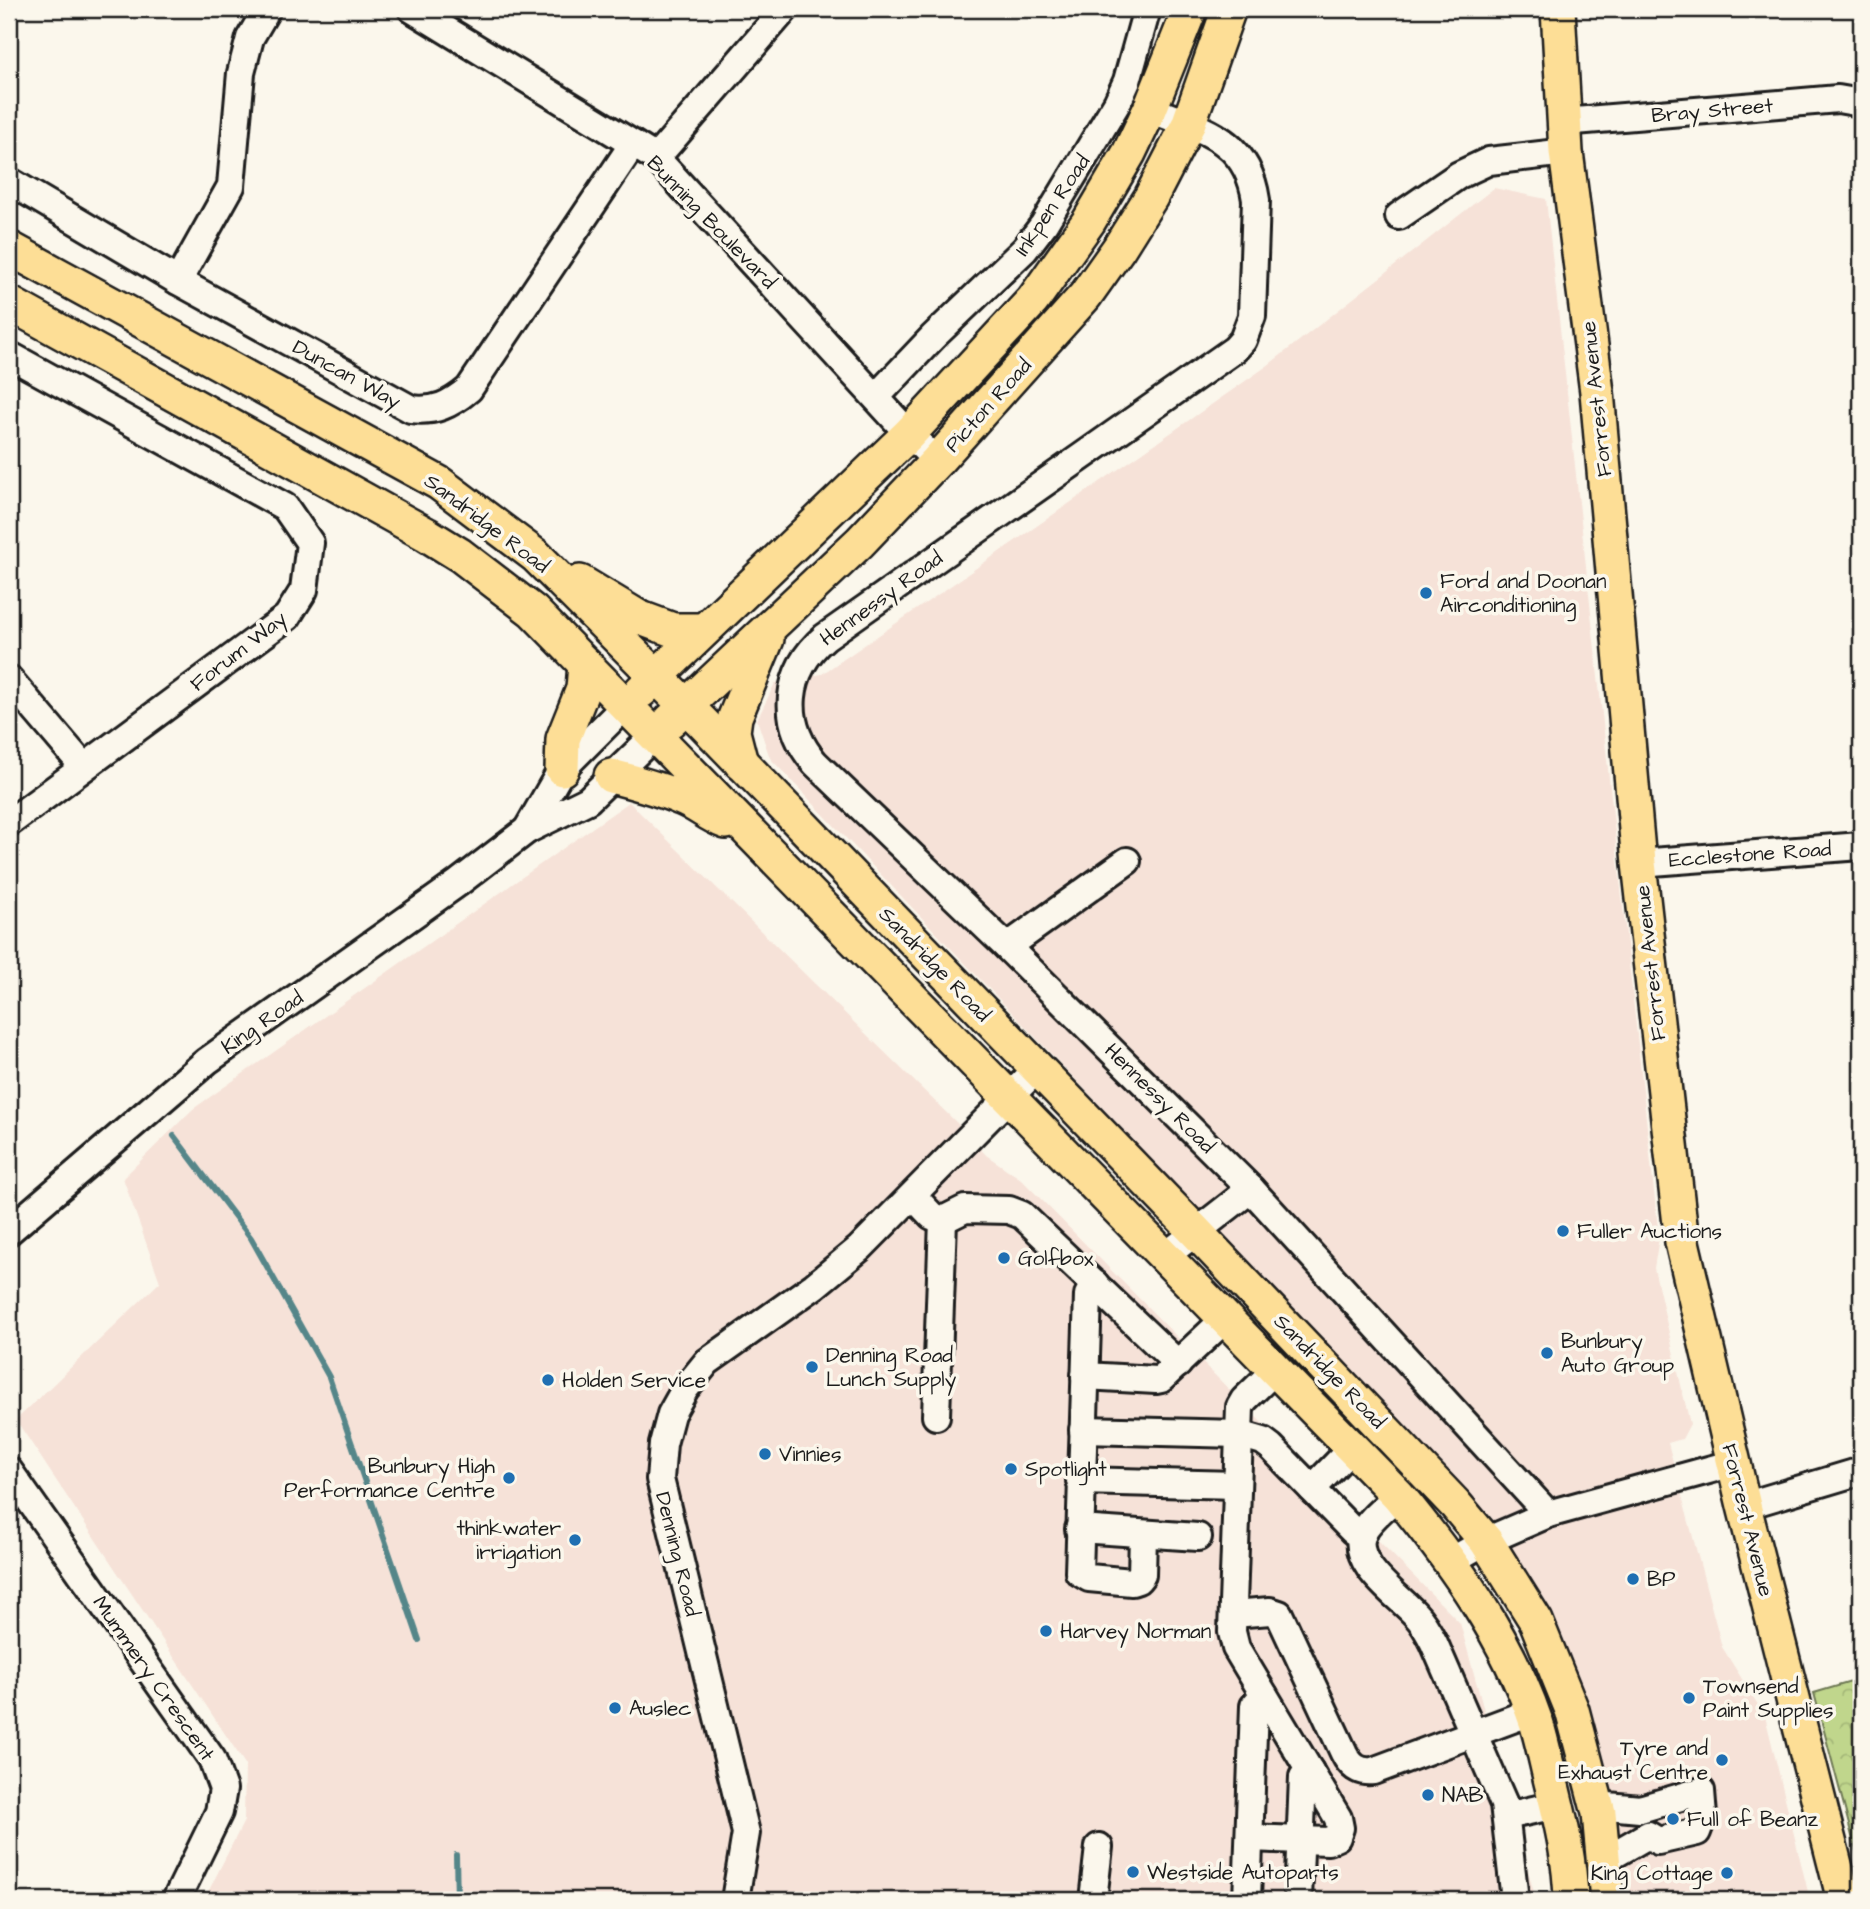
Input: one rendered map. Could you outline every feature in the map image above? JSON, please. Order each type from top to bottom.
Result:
[{"type":"main road","name":"Picton Road","points":[[626,705],[909,434],[1033,300],[1089,221],[1129,153],[1150,109],[1190,9]]},
{"type":"main road","name":"Picton Road","points":[[655,735],[860,542],[937,461],[1090,290],[1151,197],[1188,125],[1229,9]]},
{"type":"main road","name":"Forrest Avenue","points":[[1558,9],[1565,137],[1597,392],[1639,863],[1682,1242],[1744,1506],[1844,1900]]},
{"type":"main road","name":"Sandridge Road","points":[[9,248],[439,483],[536,556],[657,675],[1036,1070],[1195,1231],[1415,1460],[1486,1541],[1536,1621],[1572,1710],[1597,1804],[1607,1900]]},
{"type":"main road","name":"Sandridge Road","points":[[9,303],[460,555],[533,611],[626,705],[1398,1495],[1451,1561],[1499,1637],[1531,1712],[1556,1805],[1567,1860],[1571,1900]]},
{"type":"main road","points":[[536,556],[638,617],[673,630],[704,630]]},
{"type":"main road","points":[[741,763],[733,732],[735,717],[773,624]]},
{"type":"main road","points":[[562,769],[563,739],[583,689],[585,664]]},
{"type":"main road","points":[[611,776],[683,798],[710,816],[748,830]]},
{"type":"street","points":[[178,281],[231,186],[241,73],[250,38],[267,9]]},
{"type":"street","name":"Bunning Boulevard","points":[[412,9],[656,158],[909,434],[937,461]]},
{"type":"street","points":[[656,158],[785,9]]},
{"type":"street","name":"Inkpen Road","points":[[876,397],[933,337],[1026,249],[1044,224],[1117,103],[1127,82],[1147,9]]},
{"type":"street","name":"Bray Street","points":[[1399,216],[1459,175],[1489,161],[1565,137],[1838,99],[1861,103]]},
{"type":"street","name":"Hennessy Road","points":[[1150,109],[1221,139],[1236,150],[1254,184],[1256,200],[1252,316],[1243,340],[1235,349],[825,637],[807,655],[794,681],[794,730],[807,754],[1007,947],[1251,1189],[1548,1514]]},
{"type":"street","name":"Duncan Way","points":[[9,181],[178,281],[411,409],[426,411],[454,402],[469,390],[633,144]]},
{"type":"street","name":"Forum Way","points":[[9,355],[285,508],[310,543],[304,590],[287,617],[9,823]]},
{"type":"street","points":[[9,679],[83,766]]},
{"type":"street","name":"King Road","points":[[527,830],[562,769],[626,705]]},
{"type":"street","name":"King Road","points":[[9,1231],[207,1061],[424,907],[527,830],[587,800],[655,735]]},
{"type":"street","name":"Ecclestone Road","points":[[1639,863],[1861,846]]},
{"type":"street","points":[[1007,947],[1127,861]]},
{"type":"street","name":"Denning Road","points":[[735,1900],[746,1833],[660,1479],[663,1444],[671,1414],[685,1389],[707,1362],[814,1286],[860,1248],[1036,1070]]},
{"type":"street","points":[[1164,1257],[1251,1189]]},
{"type":"street","points":[[913,1196],[932,1216],[943,1220],[965,1209],[1018,1212],[1178,1364]]},
{"type":"street","points":[[936,1416],[943,1220]]},
{"type":"street","points":[[1095,1284],[1088,1292],[1084,1376],[1077,1566],[1082,1576],[1132,1582],[1142,1576],[1143,1534]]},
{"type":"street","points":[[1084,1376],[1156,1380],[1166,1376],[1225,1319]]},
{"type":"street","points":[[1250,1838],[1334,1840],[1340,1829],[1338,1818],[1236,1648],[1232,1632],[1242,1403],[1275,1370]]},
{"type":"street","points":[[1083,1430],[1239,1434],[1267,1443],[1353,1531],[1363,1534]]},
{"type":"street","points":[[1312,1489],[1352,1448]]},
{"type":"street","points":[[1451,1561],[1486,1541],[1548,1514],[1734,1463]]},
{"type":"street","name":"Mummery Crescent","points":[[9,1471],[212,1759],[223,1789],[219,1812],[176,1900]]},
{"type":"street","points":[[1744,1506],[1861,1471]]},
{"type":"street","points":[[1080,1481],[1237,1485]]},
{"type":"street","points":[[1398,1495],[1368,1525],[1360,1548],[1367,1564],[1427,1628],[1503,1800],[1515,1900]]},
{"type":"street","points":[[1079,1529],[1198,1537]]},
{"type":"street","points":[[1233,1614],[1270,1611],[1279,1614],[1344,1753],[1357,1769],[1373,1771],[1531,1712]]},
{"type":"street","points":[[1247,1900],[1254,1706],[1264,1695]]},
{"type":"street","points":[[1298,1900],[1303,1777],[1310,1771]]},
{"type":"street","points":[[1597,1804],[1640,1809],[1701,1791],[1703,1816],[1697,1832],[1658,1841],[1648,1835],[1603,1861]]},
{"type":"street","points":[[1506,1816],[1556,1805]]},
{"type":"street","points":[[1093,1900],[1099,1847]]},
{"type":"shaded area","points":[[1494,188],[1546,199],[1659,1238],[1654,1268],[1690,1424],[1682,1439],[1668,1443],[1722,1647],[1765,1716],[1810,1900],[1619,1900],[1548,1618],[1491,1517],[770,758],[757,720],[775,683],[822,674],[936,596],[1267,366]]},
{"type":"shaded area","points":[[629,802],[957,1123],[986,1155],[1021,1179],[1460,1623],[1536,1900],[204,1900],[244,1821],[245,1764],[16,1420],[160,1282],[123,1178],[193,1109]]},
{"type":"green space","points":[[1861,1679],[1861,1870],[1814,1693]]},
{"type":"waterway","points":[[174,1136],[251,1238],[329,1377],[419,1640]]},
{"type":"waterway","points":[[456,1855],[457,1900]]},
{"type":"place","name":"Ford and Doonan Airconditioning","points":[[1426,593]]},
{"type":"place","name":"Fuller Auctions","points":[[1563,1231]]},
{"type":"place","name":"Golfbox","points":[[1004,1258]]},
{"type":"place","name":"Bunbury Auto Group","points":[[1547,1353]]},
{"type":"place","name":"Denning Road Lunch Supply","points":[[812,1367]]},
{"type":"place","name":"Holden Service","points":[[548,1380]]},
{"type":"place","name":"Vinnies","points":[[765,1454]]},
{"type":"place","name":"Spotlight","points":[[1011,1469]]},
{"type":"place","name":"Bunbury High Performance Centre","points":[[509,1478]]},
{"type":"place","name":"thinkwater irrigation","points":[[575,1540]]},
{"type":"place","name":"BP","points":[[1633,1579]]},
{"type":"place","name":"Harvey Norman","points":[[1046,1631]]},
{"type":"place","name":"Townsend Paint Supplies","points":[[1689,1698]]},
{"type":"place","name":"Auslec","points":[[615,1708]]},
{"type":"place","name":"Tyre and Exhaust Centre","points":[[1722,1760]]},
{"type":"place","name":"NAB","points":[[1428,1795]]},
{"type":"place","name":"Full of Beanz","points":[[1673,1819]]},
{"type":"place","name":"Westside Autoparts","points":[[1133,1872]]},
{"type":"place","name":"King Cottage","points":[[1727,1873]]}]
